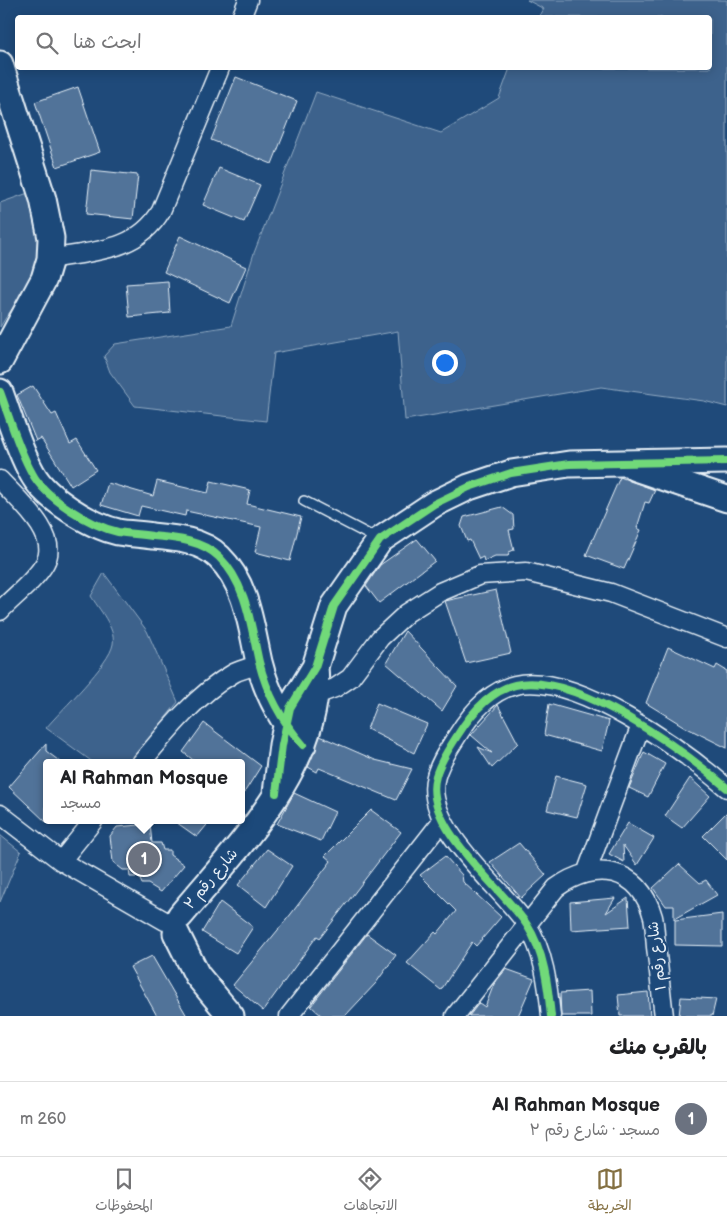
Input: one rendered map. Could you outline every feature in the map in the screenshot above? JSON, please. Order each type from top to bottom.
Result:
[{"type":"street","points":[[242,15],[248,0]]},
{"type":"street","points":[[0,64],[43,198],[51,238],[50,259],[44,280],[0,360]]},
{"type":"street","points":[[50,259],[110,248],[137,238],[152,226],[161,211],[219,70]]},
{"type":"street","points":[[0,392],[33,475],[48,492],[69,508],[118,532],[193,542],[206,547],[220,557],[232,573],[242,594],[251,620],[260,664],[274,704],[286,726],[302,745]]},
{"type":"street","points":[[276,793],[290,708],[315,667],[334,606],[380,540],[434,504],[469,487],[511,473],[569,464],[719,461],[718,496],[621,463]]},
{"type":"street","points":[[0,480],[38,523],[49,547],[49,554],[42,568],[0,611]]},
{"type":"street","points":[[316,695],[335,688],[350,678],[380,638],[407,613],[440,592],[480,574],[526,572],[611,593],[727,638]]},
{"type":"street","points":[[144,759],[160,739],[214,687],[235,673],[260,664]]},
{"type":"street","name":"شارع رقم ٣","points":[[174,924],[265,815],[309,731],[316,695],[315,667]]},
{"type":"street","points":[[551,1016],[542,961],[527,926],[442,821],[434,790],[440,763],[465,722],[482,705],[507,688],[524,683],[542,683],[566,688],[641,725],[669,742],[727,788]]},
{"type":"street","points":[[587,872],[641,725]]},
{"type":"street","points":[[0,814],[61,861],[174,924],[197,975],[231,1016]]},
{"type":"street","points":[[289,1016],[442,821]]},
{"type":"street","points":[[61,861],[91,824]]},
{"type":"street","name":"شارع رقم ١","points":[[455,1016],[556,888],[570,878],[587,872],[606,871],[618,874],[638,889],[647,902],[653,917],[664,1016]]},
{"type":"lane","points":[[304,501],[380,540]]},
{"type":"shaded area","points":[[527,0],[727,0],[727,407],[704,401],[601,387],[405,420],[398,331],[274,353],[266,421],[135,406],[110,372],[104,356],[115,344],[231,326],[254,253],[316,92],[441,133],[499,98],[509,70],[712,70],[712,15],[540,15],[544,9]]},
{"type":"shaded area","points":[[31,192],[38,228],[37,262],[28,286],[0,327],[0,203]]},
{"type":"shaded area","points":[[104,573],[147,631],[178,702],[133,759],[89,759],[46,728],[84,687],[110,653],[113,644],[112,631],[106,618],[91,596]]},
{"type":"shaded area","points":[[0,835],[21,852],[0,902]]},
{"type":"building","points":[[236,77],[297,101],[272,164],[211,140]]},
{"type":"building","points":[[78,87],[100,152],[57,167],[35,102]]},
{"type":"building","points":[[219,168],[260,185],[244,222],[203,205]]},
{"type":"building","points":[[91,170],[138,175],[133,219],[86,214]]},
{"type":"building","points":[[180,236],[246,267],[230,303],[164,272]]},
{"type":"building","points":[[168,281],[170,313],[129,317],[126,284]]},
{"type":"building","points":[[33,386],[52,415],[56,413],[70,444],[77,440],[96,470],[71,486],[41,438],[36,441],[17,395]]},
{"type":"building","points":[[620,477],[655,490],[649,503],[645,502],[637,528],[641,530],[624,569],[586,555]]},
{"type":"building","points":[[157,481],[208,493],[211,481],[250,490],[247,504],[301,517],[290,561],[255,552],[261,527],[186,511],[185,516],[141,506],[138,516],[101,505],[108,483],[153,496]]},
{"type":"building","points":[[502,507],[513,515],[514,529],[509,530],[514,550],[509,552],[508,556],[495,556],[484,561],[483,557],[479,559],[470,540],[467,541],[461,526],[464,517]]},
{"type":"building","points":[[417,539],[435,561],[379,603],[366,586],[380,565]]},
{"type":"building","points":[[496,590],[511,653],[466,663],[445,601]]},
{"type":"building","points":[[405,631],[457,686],[442,711],[386,663]]},
{"type":"building","points":[[668,647],[715,669],[717,665],[727,671],[727,748],[685,727],[646,703]]},
{"type":"building","points":[[377,703],[427,724],[414,753],[367,729]]},
{"type":"building","points":[[549,704],[609,721],[602,751],[544,735]]},
{"type":"building","points":[[498,705],[518,743],[492,768],[478,747],[492,753],[471,735]]},
{"type":"building","points":[[204,723],[261,766],[245,791],[245,759],[192,759],[183,752]]},
{"type":"building","points":[[320,736],[375,760],[412,769],[396,800],[319,768],[317,772],[308,767]]},
{"type":"building","points":[[46,744],[46,751],[57,759],[43,759],[43,819],[9,787]]},
{"type":"building","points":[[644,752],[665,764],[648,797],[629,788]]},
{"type":"building","points":[[556,776],[587,784],[577,817],[547,810]]},
{"type":"building","points":[[690,778],[710,796],[682,828],[665,816]]},
{"type":"building","points":[[294,793],[335,812],[321,841],[277,824]]},
{"type":"building","points":[[371,810],[401,832],[320,938],[317,936],[263,1011],[233,985],[331,861],[325,856]]},
{"type":"building","points":[[727,812],[727,860],[703,836]]},
{"type":"building","points":[[628,823],[654,838],[637,865],[623,845],[624,862],[609,854]]},
{"type":"building","points":[[150,824],[152,843],[161,843],[163,850],[170,850],[170,855],[184,865],[161,892],[148,884],[142,884],[139,877],[130,877],[129,870],[123,870],[113,862],[110,836],[117,827]]},
{"type":"building","points":[[179,824],[208,824],[197,837]]},
{"type":"building","points":[[519,843],[546,875],[521,898],[490,862]]},
{"type":"building","points":[[267,849],[292,866],[266,907],[238,885]]},
{"type":"building","points":[[445,856],[462,875],[463,882],[501,917],[476,946],[472,942],[441,990],[407,963],[435,932],[437,934],[456,911],[420,875]]},
{"type":"building","points":[[679,864],[700,883],[706,880],[717,895],[674,919],[674,906],[666,906],[653,888]]},
{"type":"building","points":[[615,898],[606,913],[628,898],[630,926],[571,930],[570,902]]},
{"type":"building","points":[[220,902],[253,927],[236,953],[202,932]]},
{"type":"building","points":[[722,914],[722,946],[675,945],[675,920]]},
{"type":"building","points":[[367,934],[396,955],[376,983],[345,1016],[322,1016],[311,1006]]},
{"type":"building","points":[[152,956],[187,1016],[157,1016],[130,967]]},
{"type":"building","points":[[506,969],[534,979],[518,1016],[469,1016],[479,1003],[485,1007],[494,984]]},
{"type":"building","points":[[590,991],[591,1016],[561,1016],[560,993]]},
{"type":"building","points":[[648,992],[650,1016],[620,1016],[618,995]]},
{"type":"building","points":[[681,997],[716,999],[712,1016],[679,1016]]},
{"type":"cycle path","points":[[0,392],[18,444],[32,473],[47,492],[58,501],[82,517],[107,529],[122,533],[188,541],[205,547],[219,557],[236,580],[247,606],[266,685],[288,726],[303,745]]},
{"type":"cycle path","points":[[276,793],[282,745],[290,708],[315,667],[334,606],[380,540],[434,504],[469,487],[511,473],[569,464],[727,461]]},
{"type":"cycle path","points":[[551,1016],[544,969],[533,935],[515,910],[467,855],[440,815],[435,795],[436,776],[448,750],[468,720],[489,698],[515,685],[540,684],[567,690],[597,701],[627,717],[684,754],[727,788]]},
{"type":"place","name":"Al Rahman Mosque","points":[[144,859]]}]
